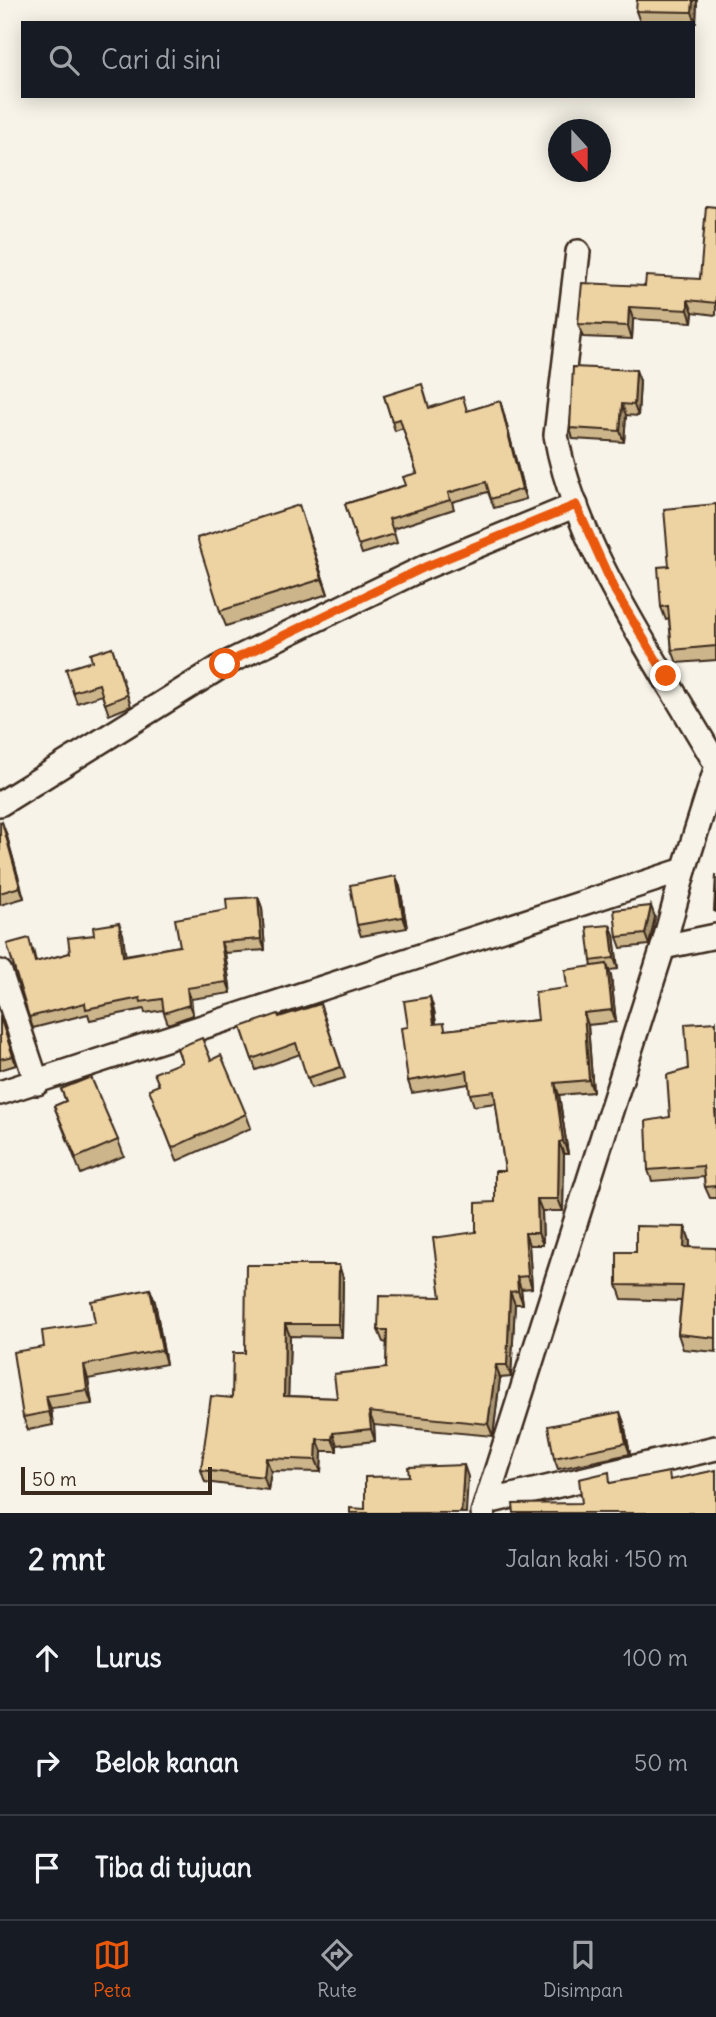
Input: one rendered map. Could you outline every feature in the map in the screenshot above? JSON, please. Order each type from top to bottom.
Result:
[{"type":"street","points":[[485,1507],[663,947],[716,766],[615,591],[576,505],[556,435],[578,252]]},
{"type":"street","points":[[0,804],[225,664],[425,567],[576,505]]},
{"type":"street","points":[[0,1093],[684,870]]},
{"type":"street","points":[[663,947],[716,936]]},
{"type":"street","points":[[0,972],[37,1083]]},
{"type":"street","points":[[485,1507],[716,1448]]},
{"type":"building","points":[[637,0],[693,0],[692,12],[636,11]]},
{"type":"building","points":[[706,206],[716,207],[716,303],[688,300],[688,310],[629,307],[628,326],[578,324],[582,283],[645,286],[646,276],[700,279]]},
{"type":"building","points":[[573,367],[636,370],[634,405],[622,404],[620,431],[570,428]]},
{"type":"building","points":[[422,384],[429,408],[463,397],[467,411],[500,401],[522,489],[491,499],[486,482],[448,493],[450,500],[389,519],[394,534],[358,545],[345,504],[406,485],[403,477],[417,473],[400,419],[392,421],[384,396]]},
{"type":"building","points":[[716,504],[716,646],[672,650],[668,606],[661,607],[658,567],[669,566],[664,509]]},
{"type":"building","points":[[299,505],[322,579],[220,611],[197,538]]},
{"type":"building","points":[[112,647],[127,695],[105,704],[99,684],[73,692],[66,669],[92,661],[90,654]]},
{"type":"building","points":[[2,822],[20,887],[0,893],[0,823]]},
{"type":"building","points":[[716,874],[716,912],[714,911]]},
{"type":"building","points":[[396,876],[403,917],[357,925],[350,885]]},
{"type":"building","points":[[258,897],[261,939],[221,942],[227,982],[187,988],[189,1005],[164,1013],[162,999],[141,1002],[140,998],[86,1009],[85,1003],[29,1017],[7,944],[29,938],[35,962],[70,953],[68,938],[94,935],[93,927],[119,923],[123,956],[180,946],[175,919],[227,910],[226,899]]},
{"type":"building","points":[[651,906],[645,934],[617,937],[614,910]]},
{"type":"building","points":[[610,925],[614,958],[591,961],[587,927]]},
{"type":"building","points":[[607,964],[612,1010],[584,1013],[589,1080],[555,1083],[563,1141],[559,1142],[558,1199],[537,1199],[538,1233],[525,1233],[528,1276],[517,1277],[518,1291],[510,1292],[507,1365],[496,1365],[488,1424],[369,1412],[371,1429],[333,1433],[332,1439],[317,1439],[316,1460],[266,1458],[264,1477],[201,1470],[211,1396],[232,1398],[233,1353],[245,1353],[246,1265],[339,1265],[338,1324],[285,1324],[284,1396],[337,1398],[334,1374],[386,1368],[387,1330],[378,1330],[379,1296],[441,1297],[433,1238],[476,1232],[476,1203],[495,1202],[495,1171],[505,1171],[494,1091],[470,1094],[467,1071],[408,1081],[401,1028],[408,1027],[404,1001],[430,997],[434,1024],[444,1023],[445,1030],[538,1020],[535,992],[567,988],[565,970]]},
{"type":"building","points":[[320,1004],[341,1067],[307,1078],[296,1043],[252,1059],[241,1027],[278,1014],[279,1017]]},
{"type":"building","points":[[0,1017],[13,1056],[0,1059]]},
{"type":"building","points":[[716,1022],[716,1186],[705,1187],[703,1166],[648,1170],[646,1121],[670,1117],[667,1075],[688,1069],[685,1024]]},
{"type":"building","points":[[202,1038],[211,1060],[221,1055],[246,1114],[172,1148],[149,1089],[159,1085],[154,1073],[182,1062],[177,1048]]},
{"type":"building","points":[[91,1077],[118,1140],[76,1158],[54,1106],[66,1101],[61,1089]]},
{"type":"building","points":[[636,1226],[685,1227],[684,1247],[716,1248],[716,1338],[678,1334],[683,1286],[617,1285],[617,1252],[636,1252]]},
{"type":"building","points":[[150,1289],[162,1350],[84,1365],[87,1390],[46,1396],[49,1412],[23,1417],[13,1352],[44,1347],[42,1331],[95,1323],[91,1301]]},
{"type":"building","points":[[620,1412],[626,1443],[554,1458],[548,1426]]},
{"type":"building","points":[[464,1465],[461,1513],[350,1513],[350,1508],[365,1509],[365,1477],[409,1476],[408,1467]]},
{"type":"building","points":[[716,1470],[716,1513],[514,1513],[513,1504],[582,1503],[579,1479],[609,1472],[610,1483],[669,1472],[670,1480]]},
{"type":"route","points":[[225,664],[425,567],[576,505],[615,591],[666,676]]}]
